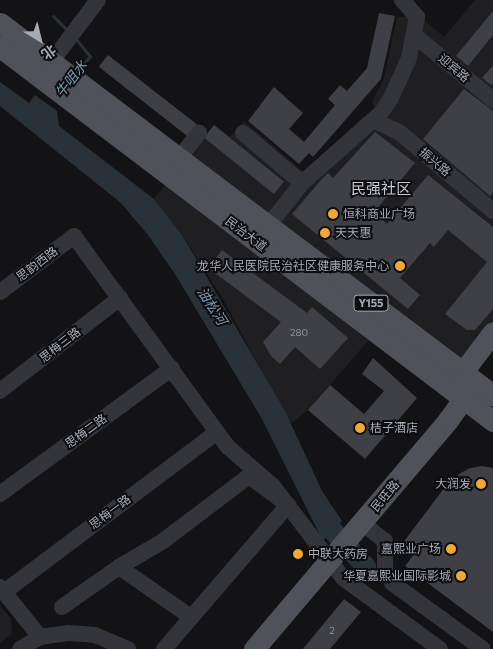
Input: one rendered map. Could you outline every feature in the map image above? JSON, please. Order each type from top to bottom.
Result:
[{"type":"main road","name":"民治大道","points":[[0,23],[74,90],[465,401],[493,421]]},
{"type":"main road","name":"民治大道","points":[[0,46],[53,70]]},
{"type":"main road","name":"民治大道","points":[[74,90],[180,156],[493,395]]},
{"type":"main road","name":"民旺路","points":[[254,649],[363,530],[448,420],[465,401],[469,376],[493,332]]},
{"type":"main road","name":"民旺路","points":[[469,376],[493,351]]},
{"type":"main road","name":"民旺路","points":[[270,649],[334,562]]},
{"type":"street","points":[[53,70],[66,42],[98,0]]},
{"type":"street","points":[[269,225],[302,183],[371,117],[380,114],[401,79],[418,17],[402,0]]},
{"type":"street","name":"迎宾路","points":[[414,35],[493,100]]},
{"type":"street","name":"振兴路","points":[[371,117],[399,132],[493,211]]},
{"type":"street","points":[[180,156],[199,133]]},
{"type":"street","points":[[243,133],[302,183]]},
{"type":"street","name":"思韵西路","points":[[0,292],[74,236],[120,298]]},
{"type":"street","points":[[120,298],[228,446],[256,468],[334,562],[346,581],[440,649]]},
{"type":"street","name":"思梅三路","points":[[0,391],[120,298]]},
{"type":"street","name":"思梅二路","points":[[0,494],[172,368]]},
{"type":"street","name":"思梅一路","points":[[2,589],[217,432]]},
{"type":"street","points":[[62,607],[119,567],[163,540],[249,476],[288,505]]},
{"type":"street","points":[[164,649],[288,505]]},
{"type":"street","points":[[363,530],[385,541],[385,569],[392,583],[483,649]]},
{"type":"street","points":[[119,567],[191,617]]},
{"type":"street","points":[[2,589],[40,637]]},
{"type":"street","points":[[20,649],[40,637],[90,634],[128,649]]},
{"type":"shaded area","points":[[475,0],[493,0],[493,326],[461,367],[395,310],[308,410],[290,424],[223,299],[182,235],[154,199],[214,125],[230,137],[244,121],[306,172],[362,118],[376,110],[372,102],[384,78],[397,17],[421,17],[444,37]]},
{"type":"shaded area","points":[[0,605],[11,619],[12,634],[0,643]]},
{"type":"water","points":[[0,82],[29,103],[35,95],[57,111],[59,126],[154,199],[182,235],[285,411],[322,491],[342,521],[323,541],[262,419],[175,274],[148,235],[121,203],[0,106]]},
{"type":"building","points":[[493,11],[493,35],[468,66],[456,56]]},
{"type":"building","points":[[379,13],[395,16],[381,79],[313,157],[309,153],[299,164],[248,121],[274,87],[303,113],[289,129],[304,142],[335,105],[328,99],[340,85],[347,91],[367,68]]},
{"type":"building","points":[[108,55],[197,125],[188,136],[99,67]]},
{"type":"building","points":[[493,65],[493,83],[491,85],[482,78]]},
{"type":"building","points":[[464,89],[493,111],[493,192],[490,196],[423,139]]},
{"type":"building","points":[[214,125],[284,182],[274,194],[204,137]]},
{"type":"building","points":[[375,132],[415,163],[374,212],[387,224],[428,175],[493,227],[493,309],[475,330],[467,330],[445,314],[487,262],[448,230],[434,247],[430,243],[400,278],[420,295],[408,309],[292,214],[328,173],[333,178]]},
{"type":"building","points":[[222,250],[307,313],[312,307],[348,338],[320,369],[295,347],[280,364],[271,356],[263,342],[281,322],[208,268]]},
{"type":"building","name":"桔子酒店","points":[[373,358],[417,398],[365,459],[308,410],[330,385],[364,414],[384,391],[362,374]]},
{"type":"building","name":"嘉熙业广场","points":[[482,466],[493,468],[493,632],[405,566],[415,553],[402,544],[448,483],[451,485],[459,474],[470,468]]},
{"type":"building","points":[[344,599],[361,612],[330,649],[303,649]]},
{"type":"waterway","name":"牛咀水","points":[[53,16],[68,31]]},
{"type":"waterway","name":"牛咀水","points":[[76,39],[90,56],[77,73]]},
{"type":"waterway","name":"油松河","points":[[320,507],[333,531],[366,567]]},
{"type":"place","name":"恒科商业广场","points":[[333,214]]},
{"type":"place","name":"天天惠","points":[[325,233]]},
{"type":"place","name":"龙华人民医院民治社区健康服务中心","points":[[400,266]]},
{"type":"place","name":"桔子酒店","points":[[360,428]]},
{"type":"place","name":"大润发","points":[[481,484]]},
{"type":"place","name":"嘉熙业广场","points":[[451,549]]},
{"type":"place","name":"中联大药房","points":[[298,554]]},
{"type":"place","name":"华夏嘉熙业国际影城","points":[[461,576]]},
{"type":"district","name":"民强社区","points":[[381,189]]}]
